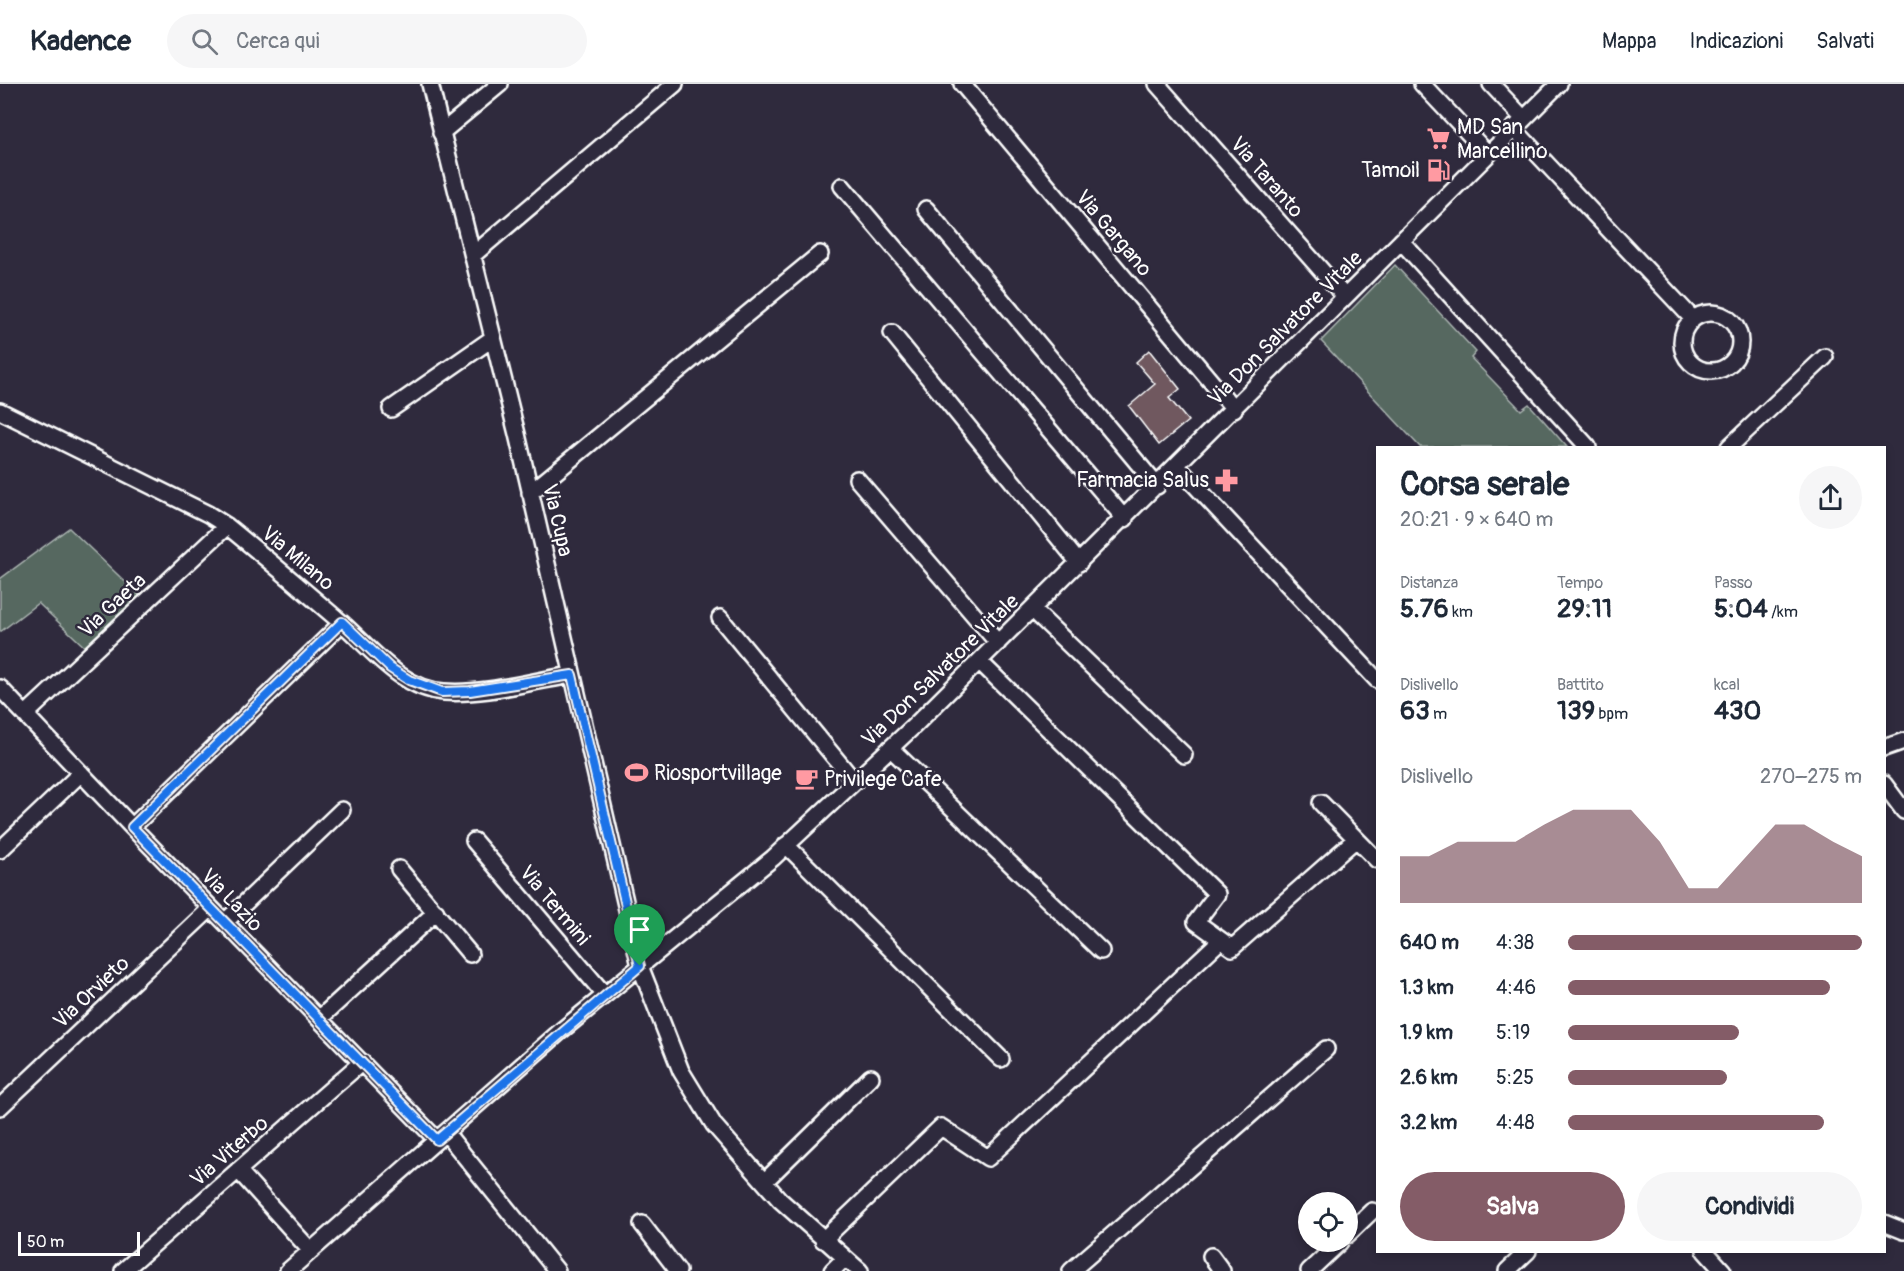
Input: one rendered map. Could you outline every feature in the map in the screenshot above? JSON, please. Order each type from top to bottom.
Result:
[{"type":"street","name":"Via Cupa","points":[[429,84],[531,493],[640,966],[681,1071],[714,1125],[764,1182],[844,1259],[860,1271]]},
{"type":"street","points":[[441,133],[500,84]]},
{"type":"street","points":[[473,255],[675,84]]},
{"type":"street","name":"Via Gargano","points":[[962,84],[1234,409]]},
{"type":"street","name":"Via Taranto","points":[[1157,84],[1345,297]]},
{"type":"street","points":[[1422,84],[1488,153]]},
{"type":"street","points":[[1491,84],[1518,123],[1692,318]]},
{"type":"street","name":"Via Don Salvatore Vitale","points":[[288,1271],[605,995],[786,845],[890,748],[1125,519],[1559,84]]},
{"type":"street","points":[[842,186],[1125,519]]},
{"type":"street","points":[[926,209],[1157,486]]},
{"type":"street","points":[[1401,242],[1587,446]]},
{"type":"street","points":[[531,493],[820,254]]},
{"type":"street","points":[[892,333],[1080,563]]},
{"type":"street","points":[[391,409],[493,338]]},
{"type":"street","points":[[1730,446],[1825,357]]},
{"type":"street","name":"Via Milano","points":[[0,411],[208,513],[227,526],[342,622],[390,668],[409,680],[442,692],[470,691],[572,675]]},
{"type":"street","points":[[1177,466],[1376,679]]},
{"type":"street","points":[[857,479],[999,643]]},
{"type":"street","name":"Via Gaeta","points":[[26,714],[227,526]]},
{"type":"street","points":[[1033,610],[1184,755]]},
{"type":"street","points":[[720,618],[854,781]]},
{"type":"street","points":[[132,827],[342,622]]},
{"type":"street","points":[[980,662],[1217,894],[1196,922],[1232,948],[1356,839]]},
{"type":"street","name":"Via Lazio","points":[[0,688],[319,1019],[441,1136],[557,1271]]},
{"type":"street","points":[[1886,747],[1904,741]]},
{"type":"street","points":[[890,748],[1101,951]]},
{"type":"street","points":[[0,850],[81,773]]},
{"type":"street","points":[[1886,787],[1904,811]]},
{"type":"street","points":[[1321,803],[1376,859]]},
{"type":"street","points":[[225,922],[342,810]]},
{"type":"street","name":"Via Termini","points":[[474,841],[605,995]]},
{"type":"street","points":[[786,845],[1001,1059]]},
{"type":"street","points":[[399,869],[470,954]]},
{"type":"street","name":"Via Orvieto","points":[[0,1107],[211,908]]},
{"type":"street","points":[[319,1019],[436,912]]},
{"type":"street","points":[[823,1239],[941,1127],[988,1158],[1221,940]]},
{"type":"street","points":[[1071,1271],[1326,1048]]},
{"type":"street","name":"Via Viterbo","points":[[123,1271],[362,1062]]},
{"type":"street","points":[[764,1182],[871,1077]]},
{"type":"street","points":[[238,1170],[310,1251]]},
{"type":"street","points":[[1358,1224],[1372,1211]]},
{"type":"street","points":[[642,1224],[678,1271]]},
{"type":"street","points":[[1886,1225],[1904,1231]]},
{"type":"street","points":[[1310,1271],[1330,1252]]},
{"type":"street","points":[[1507,1271],[1526,1253]]},
{"type":"street","points":[[1707,1253],[1723,1271]]},
{"type":"street","points":[[1211,1256],[1222,1271]]},
{"type":"street","points":[[832,1271],[844,1259]]},
{"type":"green space","points":[[1395,265],[1476,352],[1471,358],[1521,410],[1529,404],[1566,446],[1419,446],[1321,341]]},
{"type":"green space","points":[[69,528],[142,598],[88,650],[38,603],[0,632],[0,579]]},
{"type":"building","points":[[1149,350],[1180,389],[1169,398],[1188,421],[1159,445],[1129,406],[1155,384],[1136,362]]},
{"type":"place","name":"MD San Marcellino","points":[[1439,139]]},
{"type":"place","name":"Tamoil","points":[[1438,170]]},
{"type":"place","name":"Farmacia Salus","points":[[1227,480]]},
{"type":"place","name":"Riosportvillage","points":[[636,773]]},
{"type":"place","name":"Privilege Cafe","points":[[806,779]]},
{"type":"route","points":[[342,622],[390,668],[409,680],[442,692],[470,691],[572,675],[640,966],[562,1030],[437,1140],[132,827],[342,622]]}]
